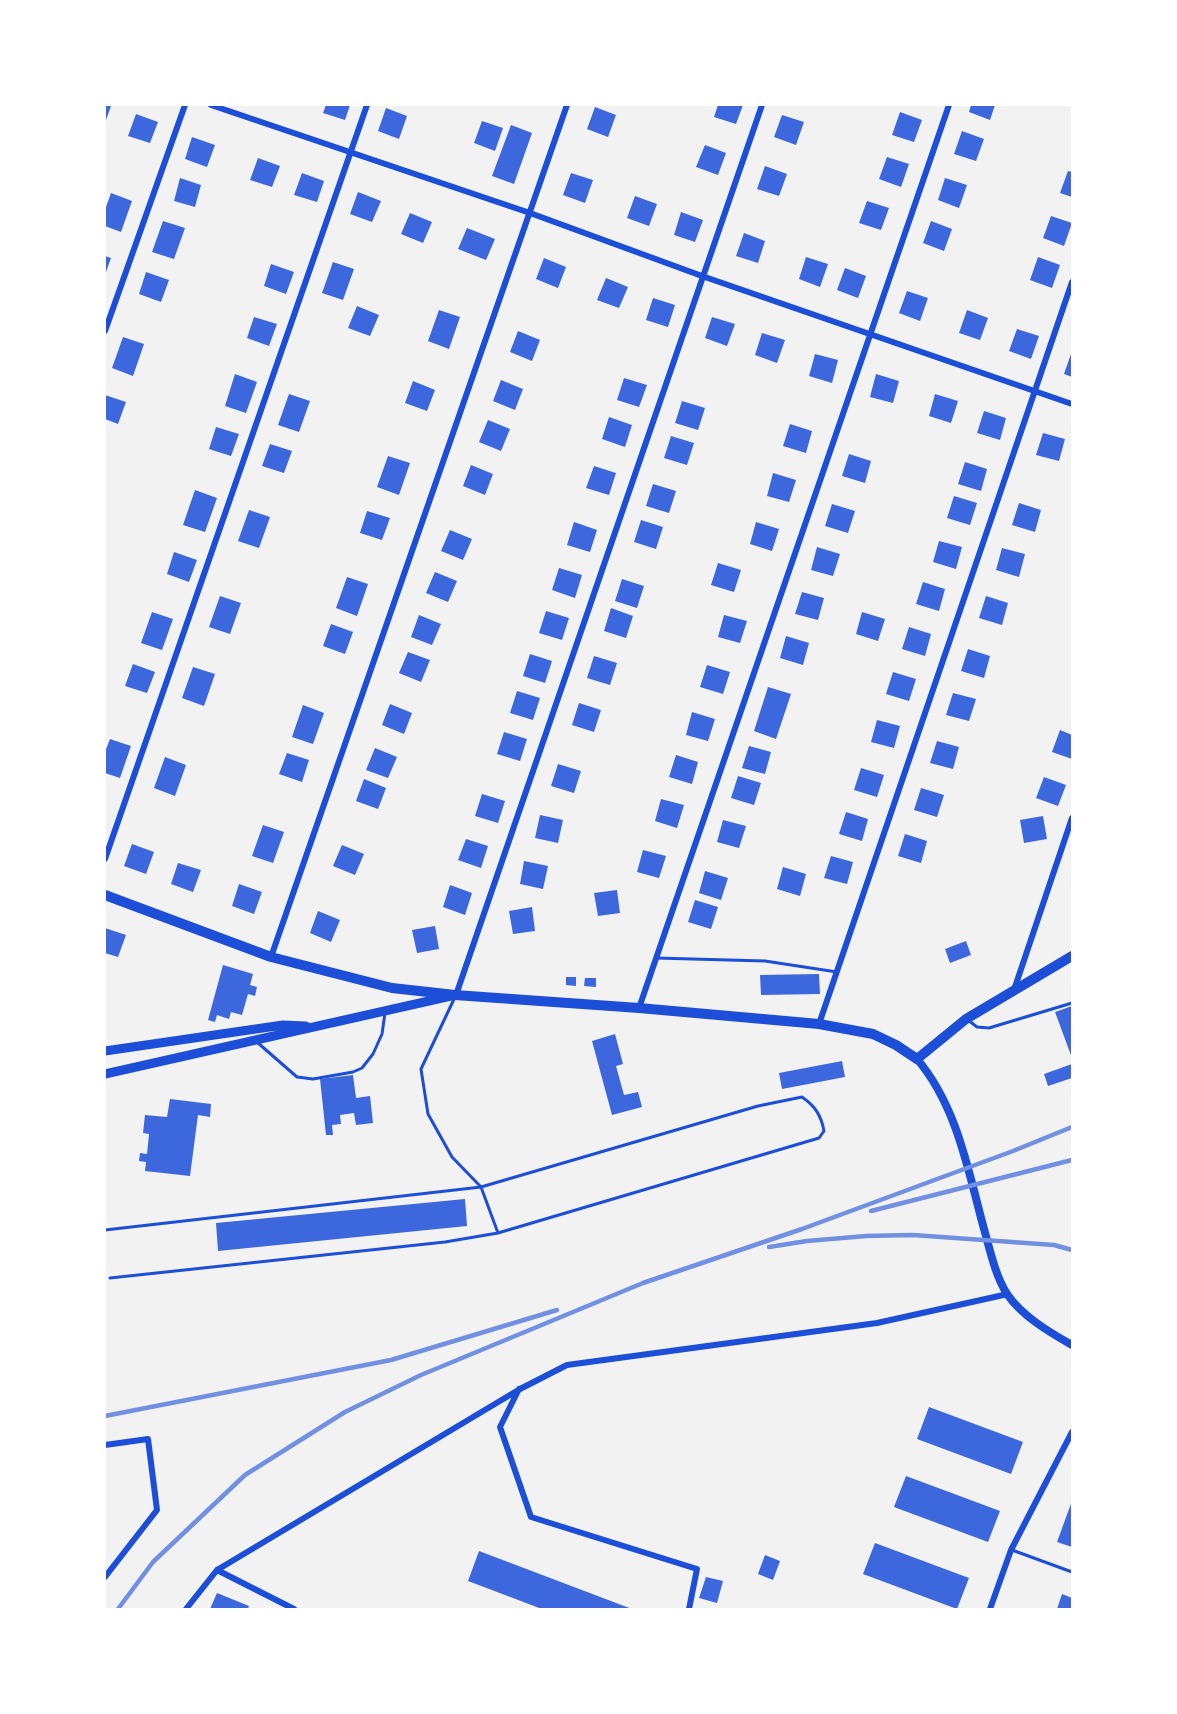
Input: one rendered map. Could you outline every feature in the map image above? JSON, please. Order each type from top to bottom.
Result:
[{"type":"main road","points":[[105,895],[271,957],[392,988],[819,1024],[873,1034],[917,1059],[966,1019],[1072,956]]},
{"type":"main road","points":[[105,1074],[455,995]]},
{"type":"main road","points":[[105,1051],[283,1025],[314,1026]]},
{"type":"street","points":[[105,331],[184,105]]},
{"type":"street","points":[[211,105],[530,213],[702,276],[1072,404]]},
{"type":"street","points":[[105,859],[368,105]]},
{"type":"street","points":[[271,957],[567,105]]},
{"type":"street","points":[[455,995],[762,105]]},
{"type":"street","points":[[639,1008],[949,105]]},
{"type":"street","points":[[819,1024],[1072,282]]},
{"type":"street","points":[[1014,990],[1072,818]]},
{"type":"street","points":[[917,1059],[933,1078],[950,1111],[997,1272],[1008,1294],[1038,1323],[1072,1345]]},
{"type":"street","points":[[186,1609],[217,1570],[520,1389],[567,1365],[877,1323],[1008,1294]]},
{"type":"street","points":[[520,1389],[500,1427],[531,1517],[697,1569],[689,1609]]},
{"type":"street","points":[[990,1609],[1011,1550],[1072,1432]]},
{"type":"street","points":[[105,1445],[148,1438],[157,1509],[105,1577]]},
{"type":"street","points":[[217,1570],[294,1609]]},
{"type":"lane","points":[[656,958],[765,962],[837,972]]},
{"type":"lane","points":[[455,995],[420,1069],[428,1114],[452,1156],[481,1187],[498,1233]]},
{"type":"lane","points":[[966,1019],[977,1027],[989,1028],[1072,1003]]},
{"type":"lane","points":[[256,1041],[297,1077],[313,1079],[353,1072],[362,1068],[373,1054],[382,1034],[385,1011]]},
{"type":"lane","points":[[105,1230],[481,1187],[758,1106],[802,1097],[812,1104],[822,1122],[824,1131],[819,1138],[498,1233],[445,1242],[110,1278]]},
{"type":"lane","points":[[1011,1550],[1072,1572]]},
{"type":"building","points":[[105,105],[111,106],[105,123]]},
{"type":"building","points":[[326,105],[350,105],[345,120],[323,113]]},
{"type":"building","points":[[718,105],[743,105],[736,124],[714,117]]},
{"type":"building","points":[[971,105],[995,105],[990,120],[969,112]]},
{"type":"building","points":[[595,107],[616,115],[608,137],[587,129]]},
{"type":"building","points":[[386,108],[407,116],[399,139],[378,131]]},
{"type":"building","points":[[900,112],[922,120],[914,142],[892,135]]},
{"type":"building","points":[[136,114],[158,122],[150,143],[128,136]]},
{"type":"building","points":[[782,115],[804,122],[796,145],[774,137]]},
{"type":"building","points":[[482,121],[503,128],[495,151],[474,143]]},
{"type":"building","points":[[511,125],[532,133],[514,184],[492,176]]},
{"type":"building","points":[[962,131],[984,139],[976,161],[954,154]]},
{"type":"building","points":[[192,137],[215,145],[207,167],[185,159]]},
{"type":"building","points":[[705,145],[726,153],[718,175],[696,167]]},
{"type":"building","points":[[887,157],[909,164],[901,187],[879,179]]},
{"type":"building","points":[[258,158],[280,166],[272,187],[250,180]]},
{"type":"building","points":[[765,166],[787,174],[779,196],[757,189]]},
{"type":"building","points":[[1068,171],[1072,172],[1072,197],[1060,193]]},
{"type":"building","points":[[302,173],[324,181],[317,202],[294,195]]},
{"type":"building","points":[[571,173],[593,180],[585,203],[563,195]]},
{"type":"building","points":[[180,178],[201,185],[195,207],[174,201]]},
{"type":"building","points":[[945,178],[967,185],[959,208],[938,200]]},
{"type":"building","points":[[358,192],[381,201],[372,222],[350,214]]},
{"type":"building","points":[[111,193],[132,201],[121,232],[105,226],[105,210]]},
{"type":"building","points":[[635,196],[657,204],[649,226],[627,218]]},
{"type":"building","points":[[867,201],[889,208],[881,230],[859,223]]},
{"type":"building","points":[[681,212],[703,220],[695,242],[674,235]]},
{"type":"building","points":[[410,213],[432,222],[423,243],[401,234]]},
{"type":"building","points":[[1051,216],[1072,223],[1064,246],[1043,238]]},
{"type":"building","points":[[163,221],[185,228],[174,259],[152,252]]},
{"type":"building","points":[[931,221],[952,229],[944,251],[923,243]]},
{"type":"building","points":[[467,228],[495,239],[486,260],[458,249]]},
{"type":"building","points":[[744,233],[765,241],[758,263],[736,256]]},
{"type":"building","points":[[105,256],[111,258],[105,275]]},
{"type":"building","points":[[806,257],[828,264],[820,287],[799,279]]},
{"type":"building","points":[[1038,257],[1060,265],[1052,288],[1030,280]]},
{"type":"building","points":[[544,258],[566,267],[558,288],[536,279]]},
{"type":"building","points":[[333,262],[354,269],[343,300],[322,293]]},
{"type":"building","points":[[271,264],[294,272],[286,294],[264,286]]},
{"type":"building","points":[[845,268],[866,276],[858,298],[837,290]]},
{"type":"building","points":[[146,272],[169,280],[161,302],[139,294]]},
{"type":"building","points":[[606,278],[628,287],[619,308],[597,300]]},
{"type":"building","points":[[907,291],[928,298],[920,321],[899,313]]},
{"type":"building","points":[[653,298],[675,305],[668,327],[646,320]]},
{"type":"building","points":[[357,306],[379,315],[370,336],[348,328]]},
{"type":"building","points":[[439,310],[460,317],[449,349],[428,341]]},
{"type":"building","points":[[967,310],[988,318],[980,340],[959,333]]},
{"type":"building","points":[[254,317],[277,324],[269,346],[247,338]]},
{"type":"building","points":[[712,317],[735,324],[727,346],[705,338]]},
{"type":"building","points":[[1017,329],[1039,336],[1031,359],[1009,351]]},
{"type":"building","points":[[518,331],[540,340],[532,361],[510,352]]},
{"type":"building","points":[[762,333],[785,340],[777,363],[755,355]]},
{"type":"building","points":[[123,337],[144,344],[133,376],[112,368]]},
{"type":"building","points":[[1072,351],[1072,377],[1064,374]]},
{"type":"building","points":[[815,354],[838,360],[832,383],[809,376]]},
{"type":"building","points":[[235,374],[257,382],[246,413],[225,406]]},
{"type":"building","points":[[876,374],[899,381],[893,403],[870,397]]},
{"type":"building","points":[[624,378],[647,385],[639,407],[617,400]]},
{"type":"building","points":[[501,380],[523,389],[515,410],[493,401]]},
{"type":"building","points":[[413,381],[435,390],[427,411],[405,403]]},
{"type":"building","points":[[289,394],[310,401],[299,432],[278,425]]},
{"type":"building","points":[[935,394],[958,401],[951,423],[929,416]]},
{"type":"building","points":[[105,395],[126,402],[118,424],[105,419]]},
{"type":"building","points":[[682,401],[705,408],[698,430],[675,423]]},
{"type":"building","points":[[984,411],[1006,418],[1000,440],[977,433]]},
{"type":"building","points":[[609,417],[632,425],[625,447],[602,439]]},
{"type":"building","points":[[488,420],[510,429],[501,451],[479,442]]},
{"type":"building","points":[[790,424],[812,431],[806,453],[783,446]]},
{"type":"building","points":[[216,427],[239,434],[231,456],[209,449]]},
{"type":"building","points":[[1043,433],[1065,439],[1059,461],[1036,455]]},
{"type":"building","points":[[671,436],[694,443],[687,465],[664,458]]},
{"type":"building","points":[[270,444],[292,451],[284,473],[262,466]]},
{"type":"building","points":[[849,454],[871,461],[865,483],[842,476]]},
{"type":"building","points":[[388,456],[410,463],[399,495],[377,487]]},
{"type":"building","points":[[965,462],[987,469],[981,491],[958,484]]},
{"type":"building","points":[[471,465],[493,474],[485,495],[463,486]]},
{"type":"building","points":[[594,466],[616,473],[609,495],[586,488]]},
{"type":"building","points":[[773,473],[796,480],[789,502],[767,496]]},
{"type":"building","points":[[653,484],[676,491],[669,513],[646,506]]},
{"type":"building","points":[[195,490],[217,498],[205,532],[183,525]]},
{"type":"building","points":[[954,496],[977,503],[970,525],[947,518]]},
{"type":"building","points":[[1019,503],[1041,510],[1035,532],[1012,525]]},
{"type":"building","points":[[832,504],[855,511],[848,533],[825,526]]},
{"type":"building","points":[[249,510],[270,517],[259,548],[238,541]]},
{"type":"building","points":[[367,511],[390,518],[382,540],[360,533]]},
{"type":"building","points":[[641,520],[663,527],[656,549],[634,542]]},
{"type":"building","points":[[574,522],[597,530],[590,552],[567,545]]},
{"type":"building","points":[[756,522],[779,529],[772,551],[750,544]]},
{"type":"building","points":[[450,530],[472,539],[463,560],[441,551]]},
{"type":"building","points":[[939,541],[962,547],[956,569],[933,562]]},
{"type":"building","points":[[817,547],[840,554],[833,576],[811,570]]},
{"type":"building","points":[[1002,548],[1025,554],[1019,577],[996,570]]},
{"type":"building","points":[[174,552],[197,560],[189,582],[167,574]]},
{"type":"building","points":[[718,563],[741,570],[734,592],[711,585]]},
{"type":"building","points":[[559,568],[582,575],[575,598],[552,590]]},
{"type":"building","points":[[435,572],[457,581],[448,602],[426,593]]},
{"type":"building","points":[[347,577],[368,584],[357,616],[336,608]]},
{"type":"building","points":[[622,579],[644,586],[637,608],[615,601]]},
{"type":"building","points":[[923,582],[945,589],[939,611],[916,604]]},
{"type":"building","points":[[802,592],[824,598],[818,620],[795,614]]},
{"type":"building","points":[[220,596],[241,603],[230,634],[209,627]]},
{"type":"building","points":[[986,596],[1008,603],[1002,625],[979,618]]},
{"type":"building","points":[[611,608],[633,616],[626,638],[604,631]]},
{"type":"building","points":[[546,611],[569,618],[562,640],[539,633]]},
{"type":"building","points":[[152,612],[173,619],[162,650],[141,643]]},
{"type":"building","points":[[862,612],[885,619],[878,641],[856,634]]},
{"type":"building","points":[[419,615],[441,624],[432,645],[411,637]]},
{"type":"building","points":[[724,615],[747,621],[740,643],[718,637]]},
{"type":"building","points":[[331,624],[353,632],[345,654],[323,646]]},
{"type":"building","points":[[909,627],[931,634],[925,656],[902,649]]},
{"type":"building","points":[[786,636],[809,643],[803,665],[780,658]]},
{"type":"building","points":[[968,649],[990,656],[984,678],[961,671]]},
{"type":"building","points":[[408,652],[430,660],[421,682],[399,673]]},
{"type":"building","points":[[530,654],[552,661],[545,683],[523,676]]},
{"type":"building","points":[[594,656],[617,663],[610,685],[587,678]]},
{"type":"building","points":[[133,664],[155,672],[147,693],[125,686]]},
{"type":"building","points":[[707,665],[730,672],[723,694],[700,687]]},
{"type":"building","points":[[193,667],[215,674],[204,706],[182,698]]},
{"type":"building","points":[[893,672],[916,679],[909,701],[886,694]]},
{"type":"building","points":[[768,687],[791,694],[776,739],[754,731]]},
{"type":"building","points":[[517,691],[540,698],[533,720],[510,713]]},
{"type":"building","points":[[953,693],[976,699],[969,721],[946,715]]},
{"type":"building","points":[[579,703],[601,710],[594,732],[572,725]]},
{"type":"building","points":[[390,704],[412,713],[404,734],[382,725]]},
{"type":"building","points":[[303,705],[324,713],[313,744],[292,737]]},
{"type":"building","points":[[692,712],[715,719],[708,741],[686,735]]},
{"type":"building","points":[[877,720],[900,726],[894,748],[871,742]]},
{"type":"building","points":[[1060,730],[1072,735],[1072,759],[1052,752]]},
{"type":"building","points":[[504,732],[527,739],[520,761],[497,754]]},
{"type":"building","points":[[110,739],[131,746],[120,778],[105,773],[105,752]]},
{"type":"building","points":[[937,741],[959,747],[953,769],[930,763]]},
{"type":"building","points":[[749,746],[771,752],[765,774],[742,768]]},
{"type":"building","points":[[375,748],[397,757],[388,778],[366,770]]},
{"type":"building","points":[[287,753],[309,760],[302,782],[279,774]]},
{"type":"building","points":[[676,755],[698,762],[692,784],[669,777]]},
{"type":"building","points":[[165,757],[186,765],[175,796],[154,788]]},
{"type":"building","points":[[558,764],[581,771],[574,793],[551,786]]},
{"type":"building","points":[[861,768],[884,775],[877,797],[854,790]]},
{"type":"building","points":[[738,776],[761,783],[754,805],[731,798]]},
{"type":"building","points":[[1044,777],[1066,785],[1058,806],[1036,798]]},
{"type":"building","points":[[364,779],[386,788],[378,809],[356,801]]},
{"type":"building","points":[[921,788],[944,795],[937,817],[914,810]]},
{"type":"building","points":[[482,794],[505,801],[498,823],[475,816]]},
{"type":"building","points":[[661,799],[684,805],[677,828],[655,821]]},
{"type":"building","points":[[846,812],[868,819],[862,841],[839,834]]},
{"type":"building","points":[[540,815],[563,820],[558,843],[535,838]]},
{"type":"building","points":[[1043,816],[1047,839],[1024,843],[1020,820]]},
{"type":"building","points":[[723,820],[746,826],[739,848],[717,842]]},
{"type":"building","points":[[263,825],[284,832],[273,863],[252,856]]},
{"type":"building","points":[[905,834],[927,841],[921,863],[898,856]]},
{"type":"building","points":[[466,839],[488,846],[481,868],[458,860]]},
{"type":"building","points":[[132,844],[154,852],[146,874],[124,866]]},
{"type":"building","points":[[342,845],[364,854],[355,875],[333,866]]},
{"type":"building","points":[[643,850],[666,856],[659,878],[637,872]]},
{"type":"building","points":[[831,856],[853,862],[847,884],[824,878]]},
{"type":"building","points":[[524,861],[548,866],[543,889],[520,884]]},
{"type":"building","points":[[178,863],[201,870],[193,892],[171,884]]},
{"type":"building","points":[[783,867],[806,874],[800,896],[777,889]]},
{"type":"building","points":[[705,871],[728,878],[721,900],[699,893]]},
{"type":"building","points":[[239,884],[262,892],[254,914],[232,906]]},
{"type":"building","points":[[450,885],[472,893],[465,915],[443,907]]},
{"type":"building","points":[[617,890],[620,913],[598,916],[594,893]]},
{"type":"building","points":[[695,900],[718,907],[711,929],[688,922]]},
{"type":"building","points":[[532,907],[535,931],[513,934],[509,911]]},
{"type":"building","points":[[318,911],[340,920],[331,942],[310,933]]},
{"type":"building","points":[[435,926],[439,949],[417,953],[412,930]]},
{"type":"building","points":[[105,928],[126,935],[118,957],[105,953]]},
{"type":"building","points":[[966,941],[971,955],[950,963],[945,949]]},
{"type":"building","points":[[223,965],[253,974],[250,985],[257,987],[255,996],[248,994],[242,1015],[231,1012],[229,1019],[217,1015],[215,1022],[208,1020]]},
{"type":"building","points":[[819,974],[820,994],[761,995],[760,975]]},
{"type":"building","points":[[566,977],[576,977],[576,986],[566,985]]},
{"type":"building","points":[[585,978],[596,978],[596,987],[584,986]]},
{"type":"building","points":[[1072,1006],[1072,1058],[1055,1012]]},
{"type":"building","points":[[615,1034],[623,1064],[616,1066],[624,1095],[638,1092],[642,1107],[612,1115],[592,1041]]},
{"type":"building","points":[[842,1061],[845,1077],[782,1089],[779,1073]]},
{"type":"building","points":[[1072,1064],[1072,1078],[1048,1086],[1044,1074]]},
{"type":"building","points":[[353,1075],[356,1098],[370,1096],[373,1123],[356,1125],[354,1113],[340,1115],[341,1124],[332,1125],[333,1135],[326,1135],[320,1079]]},
{"type":"building","points":[[170,1099],[211,1104],[210,1117],[198,1115],[190,1176],[145,1171],[146,1162],[139,1161],[140,1153],[147,1154],[149,1134],[143,1133],[145,1115],[167,1117]]},
{"type":"building","points":[[465,1199],[467,1226],[218,1251],[216,1223]]},
{"type":"building","points":[[929,1407],[1023,1442],[1011,1474],[917,1439]]},
{"type":"building","points":[[906,1476],[1000,1511],[988,1542],[894,1507]]},
{"type":"building","points":[[1072,1501],[1072,1547],[1057,1542]]},
{"type":"building","points":[[875,1543],[969,1578],[957,1609],[863,1574]]},
{"type":"building","points":[[479,1551],[632,1609],[542,1609],[468,1581]]},
{"type":"building","points":[[765,1555],[780,1561],[773,1580],[758,1574]]},
{"type":"building","points":[[706,1577],[723,1581],[717,1603],[699,1598]]},
{"type":"building","points":[[217,1593],[249,1606],[248,1609],[210,1609]]},
{"type":"building","points":[[1062,1594],[1072,1598],[1072,1609],[1057,1609]]},
{"type":"railway","points":[[118,1609],[153,1562],[245,1475],[345,1412],[421,1375],[643,1283],[802,1229],[1072,1127]]},
{"type":"railway","points":[[871,1211],[1072,1160]]},
{"type":"railway","points":[[769,1247],[866,1236],[913,1235],[1054,1245],[1072,1250]]},
{"type":"railway","points":[[105,1416],[391,1360],[557,1310]]}]
